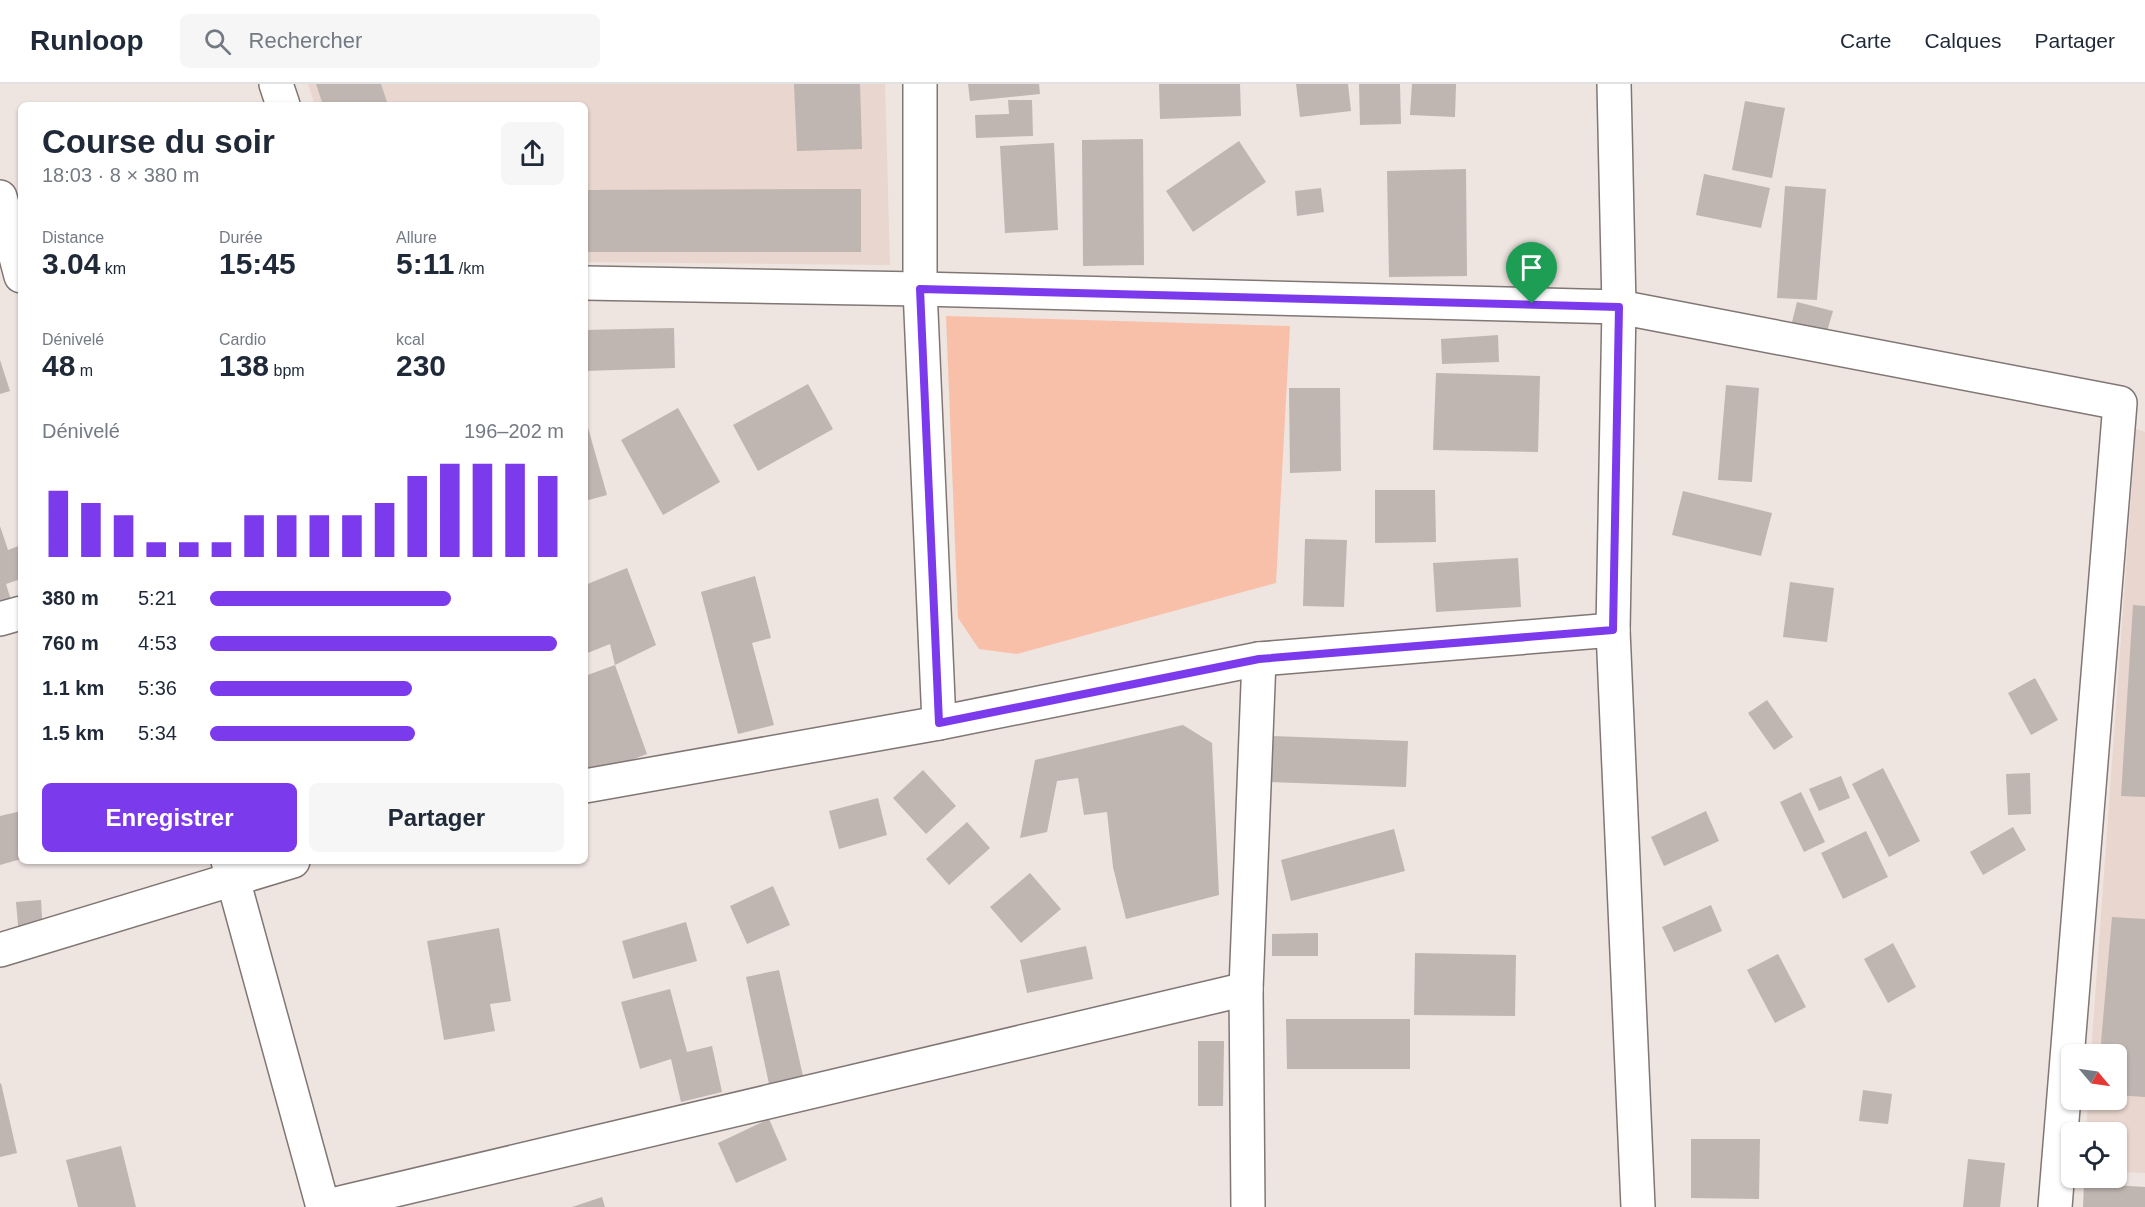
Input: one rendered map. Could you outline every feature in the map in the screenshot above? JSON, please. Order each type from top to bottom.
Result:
[{"type":"street","points":[[276,84],[282,102]]},
{"type":"street","points":[[920,84],[920,289],[939,723]]},
{"type":"street","points":[[1614,84],[1619,307],[1613,630],[1638,1207]]},
{"type":"street","points":[[0,197],[18,267]]},
{"type":"street","points":[[0,289],[18,280]]},
{"type":"street","points":[[588,283],[1619,307],[2120,403],[2055,1207]]},
{"type":"street","points":[[0,619],[18,614]]},
{"type":"street","points":[[588,785],[939,723],[1259,659],[1613,630]]},
{"type":"street","points":[[1248,1207],[1246,989],[1259,659]]},
{"type":"street","points":[[0,950],[231,871],[274,864]]},
{"type":"street","points":[[231,871],[323,1207],[1246,989]]},
{"type":"shaded area","points":[[308,84],[885,84],[890,265],[588,262],[588,102],[314,102]]},
{"type":"shaded area","points":[[946,316],[1290,326],[1276,583],[1017,654],[979,649],[958,618]]},
{"type":"shaded area","points":[[2136,429],[2145,432],[2145,1173],[2127,1172],[2127,1122],[2087,1122],[2087,1110],[2127,1110],[2127,1044],[2092,1044]]},
{"type":"building","points":[[316,84],[381,84],[387,102],[322,102]]},
{"type":"building","points":[[794,84],[860,84],[862,149],[797,151]]},
{"type":"building","points":[[968,84],[1039,84],[1040,94],[970,101]]},
{"type":"building","points":[[1159,84],[1240,84],[1241,116],[1160,119]]},
{"type":"building","points":[[1296,84],[1348,84],[1351,111],[1300,117]]},
{"type":"building","points":[[1359,84],[1400,84],[1401,124],[1360,125]]},
{"type":"building","points":[[1412,84],[1456,84],[1455,117],[1410,115]]},
{"type":"building","points":[[1008,100],[1032,100],[1033,136],[976,138],[975,115],[1009,114]]},
{"type":"building","points":[[1745,101],[1785,108],[1772,178],[1732,170]]},
{"type":"building","points":[[1143,139],[1144,265],[1083,266],[1082,140]]},
{"type":"building","points":[[1239,141],[1266,182],[1193,232],[1166,191]]},
{"type":"building","points":[[1054,143],[1058,230],[1005,233],[1000,146]]},
{"type":"building","points":[[1466,169],[1467,276],[1389,277],[1387,171]]},
{"type":"building","points":[[1704,174],[1770,188],[1761,228],[1696,215]]},
{"type":"building","points":[[1785,186],[1826,189],[1817,300],[1777,298]]},
{"type":"building","points":[[1321,188],[1324,212],[1297,216],[1295,191]]},
{"type":"building","points":[[861,189],[861,252],[588,252],[588,190]]},
{"type":"building","points":[[1797,302],[1833,311],[1825,338],[1790,330]]},
{"type":"building","points":[[674,328],[675,368],[588,371],[588,330]]},
{"type":"building","points":[[1498,335],[1499,362],[1442,364],[1441,339]]},
{"type":"building","points":[[0,360],[10,391],[0,394]]},
{"type":"building","points":[[1436,373],[1540,376],[1538,452],[1433,450]]},
{"type":"building","points":[[808,384],[833,429],[758,471],[733,425]]},
{"type":"building","points":[[1726,385],[1759,388],[1752,482],[1718,480]]},
{"type":"building","points":[[1289,388],[1340,388],[1341,471],[1290,473]]},
{"type":"building","points":[[678,408],[720,482],[663,515],[621,440]]},
{"type":"building","points":[[588,428],[607,495],[588,500]]},
{"type":"building","points":[[1375,490],[1435,490],[1436,542],[1375,543]]},
{"type":"building","points":[[1683,491],[1772,513],[1761,556],[1672,535]]},
{"type":"building","points":[[0,526],[8,550],[18,546],[18,580],[6,584],[18,623],[0,628]]},
{"type":"building","points":[[1305,539],[1347,540],[1344,607],[1303,606]]},
{"type":"building","points":[[1518,558],[1521,607],[1436,612],[1433,563]]},
{"type":"building","points":[[627,568],[656,645],[615,665],[610,644],[588,653],[588,584]]},
{"type":"building","points":[[755,576],[771,638],[752,643],[774,725],[738,734],[701,592]]},
{"type":"building","points":[[1790,582],[1834,588],[1827,642],[1783,637]]},
{"type":"building","points":[[2133,605],[2145,606],[2145,797],[2121,796]]},
{"type":"building","points":[[615,665],[647,754],[589,776],[588,774],[588,675]]},
{"type":"building","points":[[2035,678],[2058,720],[2031,735],[2008,693]]},
{"type":"building","points":[[1767,700],[1793,737],[1774,750],[1748,713]]},
{"type":"building","points":[[1183,725],[1212,743],[1219,895],[1126,919],[1113,867],[1107,812],[1084,815],[1078,778],[1057,781],[1047,832],[1020,838],[1035,760]]},
{"type":"building","points":[[1272,736],[1408,741],[1406,787],[1270,782]]},
{"type":"building","points":[[1883,768],[1920,841],[1889,857],[1852,784]]},
{"type":"building","points":[[923,770],[956,806],[926,834],[893,798]]},
{"type":"building","points":[[2030,773],[2031,814],[2008,815],[2006,774]]},
{"type":"building","points":[[1841,776],[1850,798],[1819,811],[1809,789]]},
{"type":"building","points":[[1801,792],[1825,842],[1804,852],[1780,802]]},
{"type":"building","points":[[878,798],[887,835],[839,849],[829,811]]},
{"type":"building","points":[[1706,811],[1719,841],[1664,866],[1651,837]]},
{"type":"building","points":[[18,812],[18,860],[0,865],[0,816]]},
{"type":"building","points":[[967,822],[990,848],[949,885],[926,859]]},
{"type":"building","points":[[2013,827],[2026,850],[1983,875],[1970,852]]},
{"type":"building","points":[[1394,829],[1405,871],[1291,901],[1281,860]]},
{"type":"building","points":[[1866,831],[1888,877],[1843,899],[1821,853]]},
{"type":"building","points":[[1030,873],[1061,909],[1021,943],[990,907]]},
{"type":"building","points":[[773,886],[790,925],[747,944],[730,906]]},
{"type":"building","points":[[41,900],[43,934],[19,936],[16,902]]},
{"type":"building","points":[[1711,905],[1722,931],[1674,952],[1662,927]]},
{"type":"building","points":[[2112,917],[2145,919],[2145,1097],[2127,1096],[2127,1044],[2101,1044]]},
{"type":"building","points":[[686,922],[697,961],[633,979],[622,941]]},
{"type":"building","points":[[499,928],[511,1001],[490,1004],[495,1031],[444,1040],[427,941]]},
{"type":"building","points":[[1318,933],[1318,956],[1272,956],[1272,934]]},
{"type":"building","points":[[1893,943],[1916,987],[1888,1003],[1864,959]]},
{"type":"building","points":[[1086,946],[1093,979],[1027,993],[1020,960]]},
{"type":"building","points":[[1415,953],[1516,955],[1515,1016],[1414,1015]]},
{"type":"building","points":[[1778,954],[1806,1007],[1775,1023],[1747,970]]},
{"type":"building","points":[[779,970],[803,1076],[769,1084],[746,977]]},
{"type":"building","points":[[670,989],[687,1052],[712,1046],[722,1092],[681,1102],[671,1059],[640,1069],[621,1002]]},
{"type":"building","points":[[1286,1019],[1410,1019],[1410,1069],[1287,1069]]},
{"type":"building","points":[[1198,1041],[1224,1041],[1223,1106],[1198,1106]]},
{"type":"building","points":[[0,1084],[17,1153],[0,1157]]},
{"type":"building","points":[[1863,1090],[1892,1094],[1888,1124],[1859,1121]]},
{"type":"building","points":[[769,1119],[787,1160],[736,1183],[718,1143]]},
{"type":"building","points":[[1691,1139],[1760,1139],[1759,1199],[1691,1198]]},
{"type":"building","points":[[121,1146],[136,1207],[78,1207],[66,1160]]},
{"type":"building","points":[[1968,1159],[2005,1163],[2000,1207],[1963,1207]]},
{"type":"building","points":[[2145,1187],[2145,1207],[2083,1207],[2084,1188]]},
{"type":"building","points":[[602,1197],[605,1207],[572,1207]]},
{"type":"route","points":[[920,289],[1532,304],[1619,307],[1613,630],[1259,659],[939,723],[920,289]]}]
